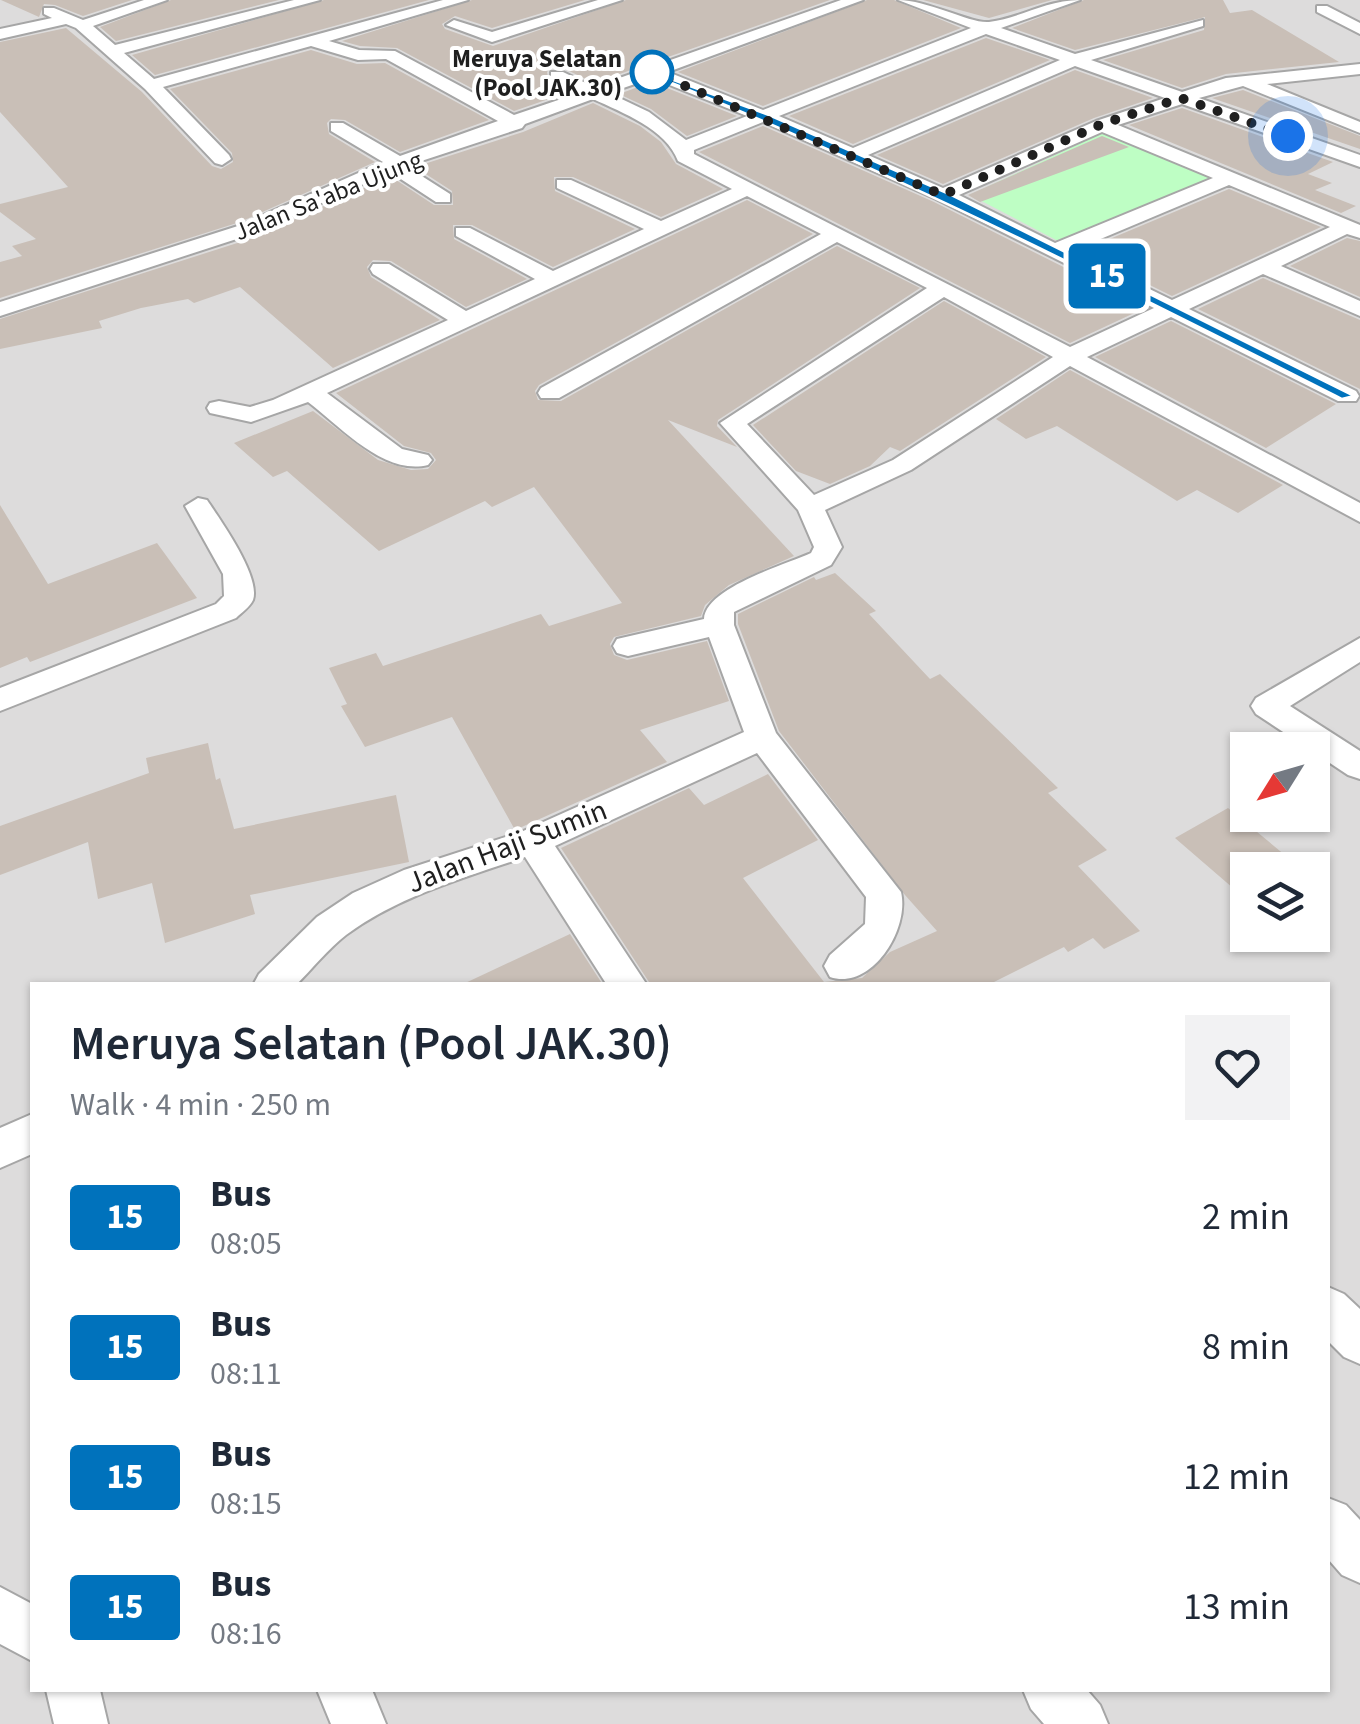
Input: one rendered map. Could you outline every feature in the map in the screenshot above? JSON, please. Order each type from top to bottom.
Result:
[{"type":"street","points":[[0,34],[74,22],[159,0]]},
{"type":"street","points":[[112,51],[312,0]]},
{"type":"street","points":[[151,85],[460,0]]},
{"type":"street","points":[[578,0],[595,6]]},
{"type":"street","points":[[454,25],[492,37],[614,0]]},
{"type":"street","name":"Jalan Sa'aba Ujung","points":[[0,309],[248,229],[395,164],[855,0]]},
{"type":"street","points":[[906,0],[1360,161]]},
{"type":"street","points":[[684,147],[989,27],[1072,0]]},
{"type":"street","points":[[1322,10],[1360,28]]},
{"type":"street","points":[[49,11],[74,22],[112,51],[151,85],[222,159]]},
{"type":"street","points":[[854,154],[1074,60],[1198,23]]},
{"type":"street","points":[[171,36],[226,66]]},
{"type":"street","points":[[315,42],[358,55],[388,54],[516,124]]},
{"type":"street","points":[[943,195],[1102,124],[1181,98],[1244,80],[1360,69]]},
{"type":"street","points":[[652,72],[854,154],[943,195],[1347,396]]},
{"type":"street","points":[[557,76],[643,116],[684,147],[685,157],[942,288],[1360,514]]},
{"type":"street","points":[[1244,80],[1360,128]]},
{"type":"street","points":[[1102,124],[1353,230]]},
{"type":"street","points":[[337,126],[443,198]]},
{"type":"street","points":[[1056,250],[1229,178]]},
{"type":"street","points":[[564,184],[661,229]]},
{"type":"street","points":[[219,408],[240,414],[263,413],[747,189]]},
{"type":"street","points":[[810,507],[902,466],[1068,357],[1264,266],[1353,230]]},
{"type":"street","points":[[463,232],[552,280]]},
{"type":"street","points":[[550,393],[836,234]]},
{"type":"street","points":[[1264,266],[1360,309]]},
{"type":"street","points":[[381,269],[464,320]]},
{"type":"street","points":[[843,966],[882,932],[888,920],[883,892],[762,737],[718,626],[719,609],[732,598],[826,553],[828,547],[810,507],[732,423],[942,288]]},
{"type":"street","points":[[308,391],[394,455],[419,460]]},
{"type":"street","points":[[0,700],[226,611],[239,599],[237,574],[198,506]]},
{"type":"street","points":[[628,646],[718,626]]},
{"type":"street","points":[[1360,648],[1267,706],[1360,767]]},
{"type":"street","name":"Jalan Haji Sumin","points":[[275,982],[330,926],[366,903],[417,880],[533,841],[762,737]]},
{"type":"street","points":[[533,841],[626,982]]},
{"type":"street","points":[[0,1149],[30,1134]]},
{"type":"street","points":[[1330,1312],[1360,1342]]},
{"type":"street","points":[[1330,1525],[1360,1557]]},
{"type":"street","points":[[0,1613],[30,1635]]},
{"type":"street","points":[[73,1692],[81,1724]]},
{"type":"street","points":[[1052,1692],[1082,1724]]},
{"type":"shaded area","points":[[0,0],[1360,0],[1360,1724],[0,1724]]},
{"type":"green space","points":[[1105,132],[1214,176],[1058,241],[970,195]]},
{"type":"building","points":[[1,0],[132,0],[83,16],[44,4],[39,17]]},
{"type":"building","points":[[171,0],[279,0],[116,41],[100,27]]},
{"type":"building","points":[[324,0],[429,0],[155,75],[132,55]]},
{"type":"building","points":[[472,0],[585,0],[492,28],[455,16],[442,24],[445,29],[493,46],[626,0],[830,0],[594,83],[565,69],[551,68],[547,72],[549,83],[569,92],[514,111],[397,48],[342,41]]},
{"type":"building","points":[[867,0],[894,0],[961,28],[763,106],[678,72]]},
{"type":"building","points":[[923,0],[1052,0],[989,18]]},
{"type":"building","points":[[1084,0],[1223,0],[1230,13],[1252,10],[1339,62],[1226,74],[1182,88],[1103,60],[1204,30],[1205,17],[1075,50],[1012,28]]},
{"type":"building","points":[[66,28],[142,92],[212,166],[221,169],[233,162],[232,153],[170,89],[311,50],[357,64],[385,63],[489,120],[400,152],[345,120],[331,119],[327,123],[329,134],[375,162],[240,222],[0,298],[0,262],[22,256],[12,246],[36,239],[0,212],[0,204],[68,187],[0,112],[0,42]]},
{"type":"building","points":[[986,38],[1050,60],[853,144],[789,116]]},
{"type":"building","points":[[1075,70],[1153,98],[1094,118],[943,184],[877,155]]},
{"type":"building","points":[[652,82],[737,116],[687,136],[651,109],[619,94]]},
{"type":"building","points":[[1243,90],[1360,136],[1360,149],[1212,98]]},
{"type":"building","points":[[593,103],[640,126],[661,142],[676,164],[723,189],[661,217],[573,177],[554,177],[555,191],[635,229],[553,267],[472,225],[453,225],[454,239],[527,279],[466,307],[391,261],[373,260],[367,267],[371,277],[440,320],[333,368],[240,287],[194,303],[188,299],[141,308],[99,321],[102,328],[0,349],[0,319],[256,237],[390,176],[434,205],[453,205],[452,191],[415,167],[523,132]]},
{"type":"building","points":[[1182,108],[1333,162],[1308,174],[1332,183],[1315,190],[1356,206],[1341,213],[1129,125]]},
{"type":"building","points":[[763,126],[934,202],[1145,308],[1070,343],[699,152]]},
{"type":"building","points":[[1102,136],[1129,147],[980,202],[968,195]]},
{"type":"building","points":[[1229,189],[1321,227],[1172,296],[1081,251]]},
{"type":"building","points":[[747,200],[813,234],[539,385],[535,391],[538,400],[561,401],[837,246],[920,288],[718,420],[717,426],[737,447],[668,420],[794,556],[729,585],[705,605],[701,616],[614,637],[610,644],[614,655],[627,660],[707,641],[729,701],[640,730],[667,762],[515,830],[452,717],[365,747],[341,706],[347,704],[329,668],[376,653],[383,666],[541,614],[549,626],[622,603],[534,487],[492,507],[485,501],[379,551],[287,471],[273,477],[234,443],[313,411],[378,460],[411,470],[428,469],[436,460],[431,453],[404,446],[336,393]]},
{"type":"building","points":[[1347,238],[1360,241],[1360,297],[1290,266]]},
{"type":"building","points":[[1263,278],[1360,320],[1360,389],[1198,309]]},
{"type":"building","points":[[944,301],[1046,357],[900,451],[890,447],[870,466],[830,484],[796,471],[753,425]]},
{"type":"building","points":[[1171,321],[1336,404],[1266,448],[1095,357]]},
{"type":"building","points":[[1070,370],[1283,485],[1238,513],[1197,490],[1177,501],[1057,426],[1026,439],[996,419]]},
{"type":"building","points":[[0,505],[48,584],[157,543],[197,598],[30,662],[27,657],[0,668]]},
{"type":"building","points":[[835,573],[876,611],[869,614],[930,679],[940,674],[1058,788],[1048,793],[1107,850],[1078,866],[1140,931],[1104,949],[1093,938],[1068,952],[1064,947],[994,982],[824,982],[862,978],[890,952],[937,931],[779,731],[738,624],[738,614],[814,577],[816,580]]},
{"type":"building","points":[[208,743],[216,780],[220,778],[234,829],[396,795],[409,862],[250,895],[255,914],[165,943],[152,883],[98,899],[88,842],[0,875],[0,826],[149,773],[146,758]]},
{"type":"building","points":[[768,774],[818,840],[743,878],[824,982],[649,982],[561,848],[689,788],[704,805]]},
{"type":"building","points":[[1228,808],[1230,832],[1257,832],[1281,852],[1230,852],[1230,885],[1175,838]]},
{"type":"building","points":[[570,934],[601,982],[467,982]]},
{"type":"bus line","name":"15","points":[[652,72],[854,154],[943,195],[1347,396]]},
{"type":"place","name":"Meruya Selatan (Pool JAK.30)","points":[[652,72]]},
{"type":"route","points":[[652,72],[854,154],[943,195],[1102,124],[1181,98],[1288,136]]}]
